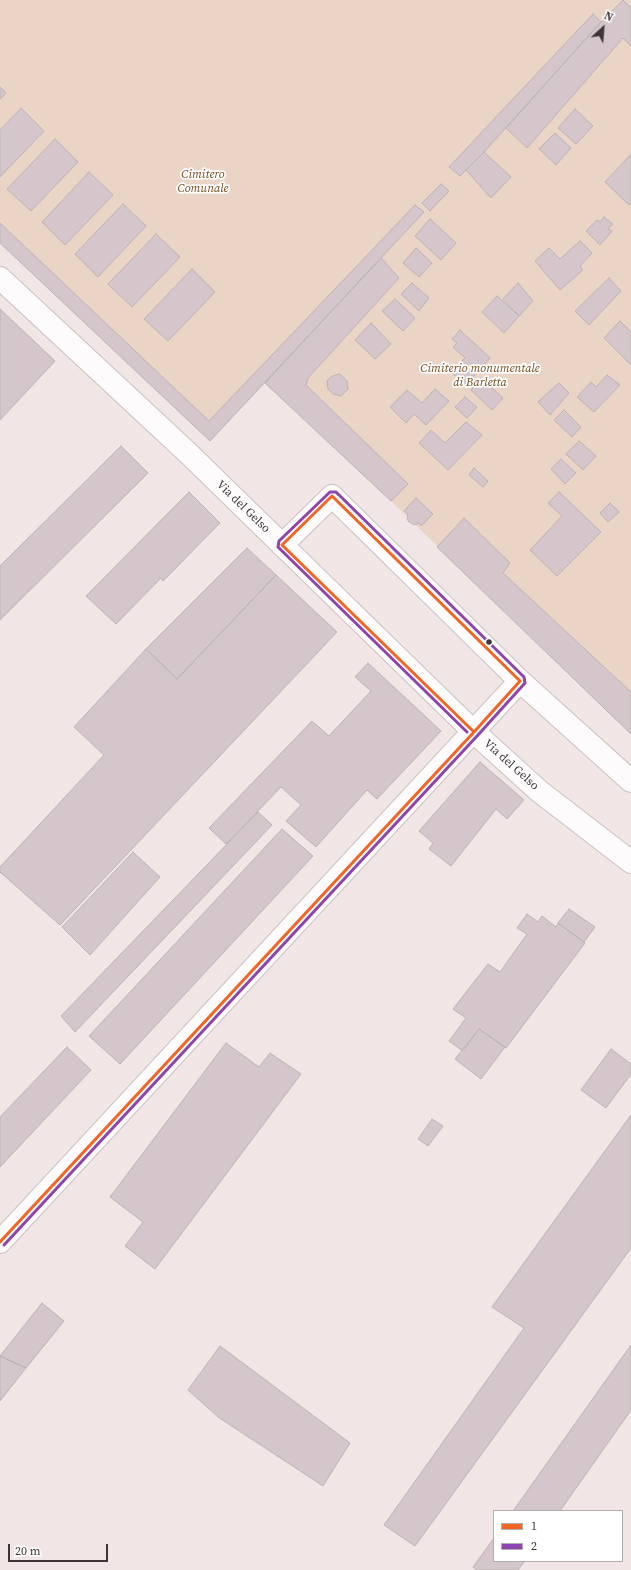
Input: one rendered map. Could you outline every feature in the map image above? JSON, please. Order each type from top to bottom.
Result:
[{"type":"street","name":"Via del Gelso","points":[[0,278],[188,453],[474,732],[539,791],[631,862]]},
{"type":"street","points":[[282,545],[332,496],[520,681],[631,781]]},
{"type":"street","points":[[0,1242],[520,681]]},
{"type":"green space","points":[[0,0],[631,0],[631,734],[391,501],[265,383],[210,441],[0,241]]},
{"type":"building","points":[[623,0],[631,8],[631,46],[623,38],[527,148],[506,128],[601,22]]},
{"type":"building","points":[[593,14],[601,22],[484,152],[460,176],[449,167]]},
{"type":"building","points":[[0,87],[6,93],[0,99]]},
{"type":"building","points":[[21,108],[44,131],[0,177],[0,130]]},
{"type":"building","points":[[575,109],[593,126],[576,144],[558,128]]},
{"type":"building","points":[[555,133],[571,148],[556,165],[539,149]]},
{"type":"building","points":[[55,139],[78,162],[31,211],[7,189]]},
{"type":"building","points":[[484,152],[511,177],[491,198],[466,170]]},
{"type":"building","points":[[631,154],[631,202],[629,205],[605,182]]},
{"type":"building","points":[[89,172],[113,195],[65,245],[42,222]]},
{"type":"building","points":[[441,184],[449,191],[430,211],[422,203]]},
{"type":"building","points":[[123,204],[146,226],[98,277],[75,254]]},
{"type":"building","points":[[415,205],[424,212],[210,441],[0,243],[0,223],[209,421]]},
{"type":"building","points":[[604,217],[613,224],[608,229],[612,231],[600,245],[586,231],[597,220],[600,222]]},
{"type":"building","points":[[430,219],[456,243],[441,260],[415,236]]},
{"type":"building","points":[[156,234],[180,257],[132,307],[108,284]]},
{"type":"building","points":[[580,241],[592,253],[580,266],[583,270],[560,290],[535,261],[549,248],[560,259]]},
{"type":"building","points":[[416,248],[432,263],[419,277],[403,263]]},
{"type":"building","points":[[381,258],[399,278],[308,378],[306,385],[408,484],[391,501],[265,383]]},
{"type":"building","points":[[192,269],[215,292],[168,341],[144,319]]},
{"type":"building","points":[[609,278],[621,291],[589,325],[575,311]]},
{"type":"building","points":[[412,283],[429,298],[419,311],[401,294]]},
{"type":"building","points":[[518,283],[533,301],[519,316],[503,299]]},
{"type":"building","points":[[497,296],[519,316],[504,333],[482,312]]},
{"type":"building","points":[[395,299],[415,318],[403,331],[382,311]]},
{"type":"building","points":[[0,309],[55,361],[0,420]]},
{"type":"building","points":[[620,321],[631,332],[631,365],[604,338]]},
{"type":"building","points":[[371,323],[391,344],[375,359],[355,340]]},
{"type":"building","points":[[460,330],[490,358],[466,385],[451,372],[465,358],[453,347],[457,343],[452,339]]},
{"type":"building","points":[[340,374],[347,381],[348,389],[341,396],[333,394],[328,389],[327,381],[332,376]]},
{"type":"building","points":[[607,375],[620,385],[594,412],[577,397],[591,382],[596,387]]},
{"type":"building","points":[[481,378],[503,398],[492,410],[471,390]]},
{"type":"building","points":[[559,383],[569,393],[550,415],[538,402]]},
{"type":"building","points":[[435,389],[449,401],[426,425],[414,414],[406,423],[390,407],[407,390],[422,403]]},
{"type":"building","points":[[465,397],[477,407],[467,418],[455,407]]},
{"type":"building","points":[[564,410],[581,427],[572,437],[554,420]]},
{"type":"building","points":[[466,422],[482,435],[448,470],[419,443],[431,430],[445,443]]},
{"type":"building","points":[[579,441],[596,456],[583,470],[566,454]]},
{"type":"building","points":[[121,446],[148,473],[0,620],[0,566]]},
{"type":"building","points":[[561,459],[576,473],[565,484],[551,469]]},
{"type":"building","points":[[474,468],[488,481],[483,487],[469,475]]},
{"type":"building","points":[[189,492],[220,523],[163,581],[161,578],[116,624],[86,596]]},
{"type":"building","points":[[559,492],[601,532],[557,576],[530,550],[562,516],[548,503]]},
{"type":"building","points":[[416,498],[433,514],[421,526],[419,523],[414,525],[409,522],[407,519],[408,515],[404,511]]},
{"type":"building","points":[[610,503],[619,512],[608,522],[600,513]]},
{"type":"building","points":[[464,518],[510,563],[503,573],[631,692],[631,734],[437,547]]},
{"type":"building","points":[[247,548],[276,575],[177,679],[146,649]]},
{"type":"building","points":[[276,575],[337,632],[60,925],[0,872],[0,867],[104,755],[74,727],[146,649],[177,679]]},
{"type":"building","points":[[368,663],[441,731],[377,799],[367,790],[316,847],[286,821],[301,805],[281,787],[226,844],[209,828],[312,721],[329,736],[371,691],[355,677]]},
{"type":"building","points":[[480,762],[524,800],[507,819],[496,809],[451,866],[429,849],[433,843],[419,831]]},
{"type":"building","points":[[258,812],[272,825],[75,1032],[61,1016]]},
{"type":"building","points":[[282,829],[313,856],[120,1064],[89,1036]]},
{"type":"building","points":[[133,852],[160,877],[90,955],[62,927]]},
{"type":"building","points":[[569,909],[595,927],[584,942],[558,923]]},
{"type":"building","points":[[527,914],[538,922],[542,916],[556,927],[558,923],[585,943],[506,1048],[479,1029],[463,1051],[449,1041],[466,1018],[453,1009],[488,964],[500,972],[527,934],[517,928]]},
{"type":"building","points":[[479,1029],[505,1047],[481,1079],[455,1059]]},
{"type":"building","points":[[226,1043],[259,1067],[270,1053],[301,1074],[155,1269],[125,1246],[143,1222],[110,1197]]},
{"type":"building","points":[[67,1047],[91,1070],[0,1167],[0,1117]]},
{"type":"building","points":[[611,1049],[631,1064],[631,1074],[606,1108],[581,1090]]},
{"type":"building","points":[[631,1115],[631,1248],[415,1546],[384,1525],[524,1328],[492,1307]]},
{"type":"building","points":[[432,1119],[443,1126],[428,1146],[418,1139]]},
{"type":"building","points":[[42,1303],[64,1321],[26,1368],[0,1356]]},
{"type":"building","points":[[631,1345],[631,1410],[561,1510],[514,1510]]},
{"type":"building","points":[[220,1346],[350,1443],[323,1486],[218,1417],[188,1390]]},
{"type":"building","points":[[0,1356],[26,1368],[0,1401]]},
{"type":"building","points":[[493,1539],[493,1562],[524,1562],[518,1570],[477,1570],[473,1567]]},
{"type":"transit line","name":"2","points":[[4,1245],[525,683],[524,677],[336,492],[330,492],[279,541],[278,547],[467,732]]},
{"type":"transit line","name":"1","points":[[332,496],[520,681],[474,732],[282,545],[332,496]]},
{"type":"transit line","name":"1","points":[[0,1242],[474,732]]},
{"type":"park label","name":"Cimitero Comunale","points":[[203,182]]},
{"type":"park label","name":"Cimiterio monumentale di Barletta","points":[[480,376]]}]
